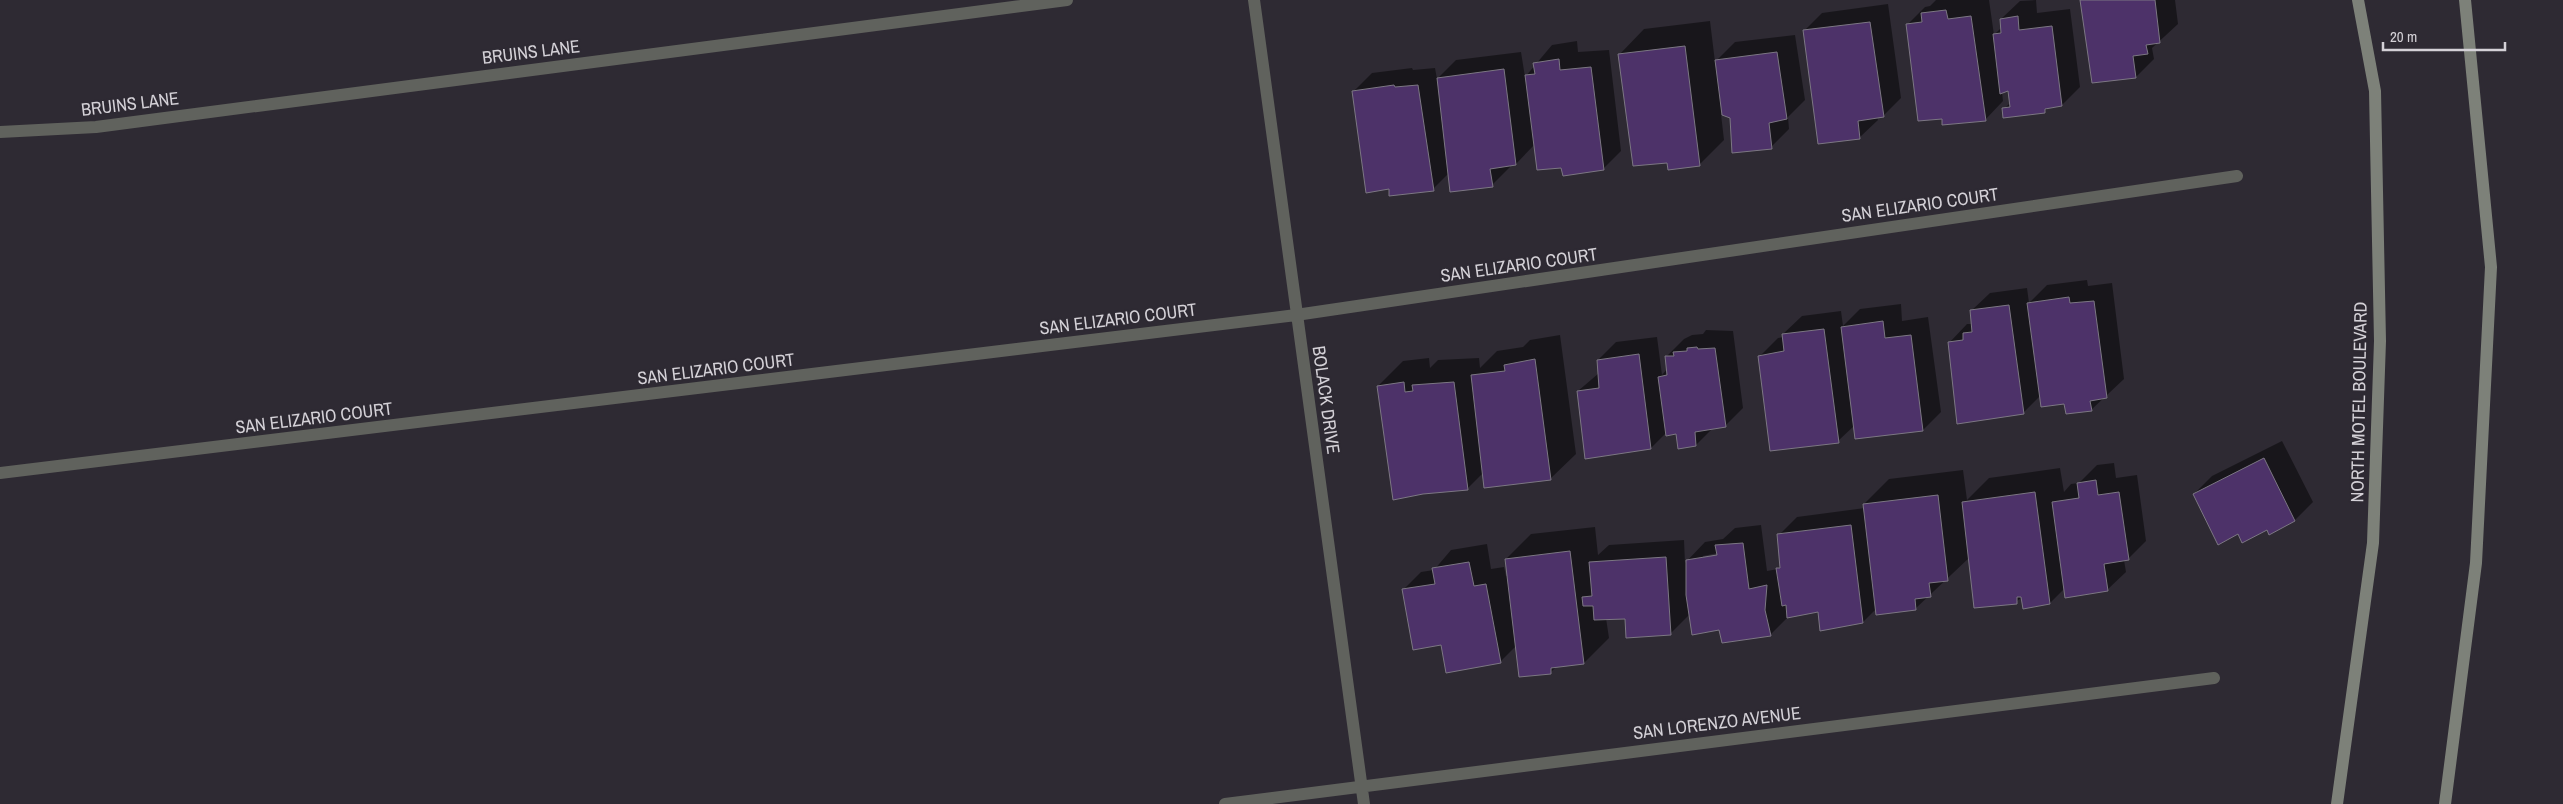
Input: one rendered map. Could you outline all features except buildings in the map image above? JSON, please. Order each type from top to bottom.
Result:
[{"type":"street","name":"BRUINS LANE","points":[[0,132],[96,127],[1067,0]]},
{"type":"street","name":"BOLACK DRIVE","points":[[1254,0],[1364,804]]},
{"type":"street","name":"NORTH MOTEL BOULEVARD","points":[[2337,804],[2373,543],[2380,341],[2375,92],[2358,0]]},
{"type":"street","points":[[2445,804],[2476,563],[2491,267],[2465,0]]},
{"type":"street","name":"SAN ELIZARIO COURT","points":[[0,473],[1296,315],[2237,176]]},
{"type":"street","name":"SAN LORENZO AVENUE","points":[[1225,804],[2214,678]]}]
